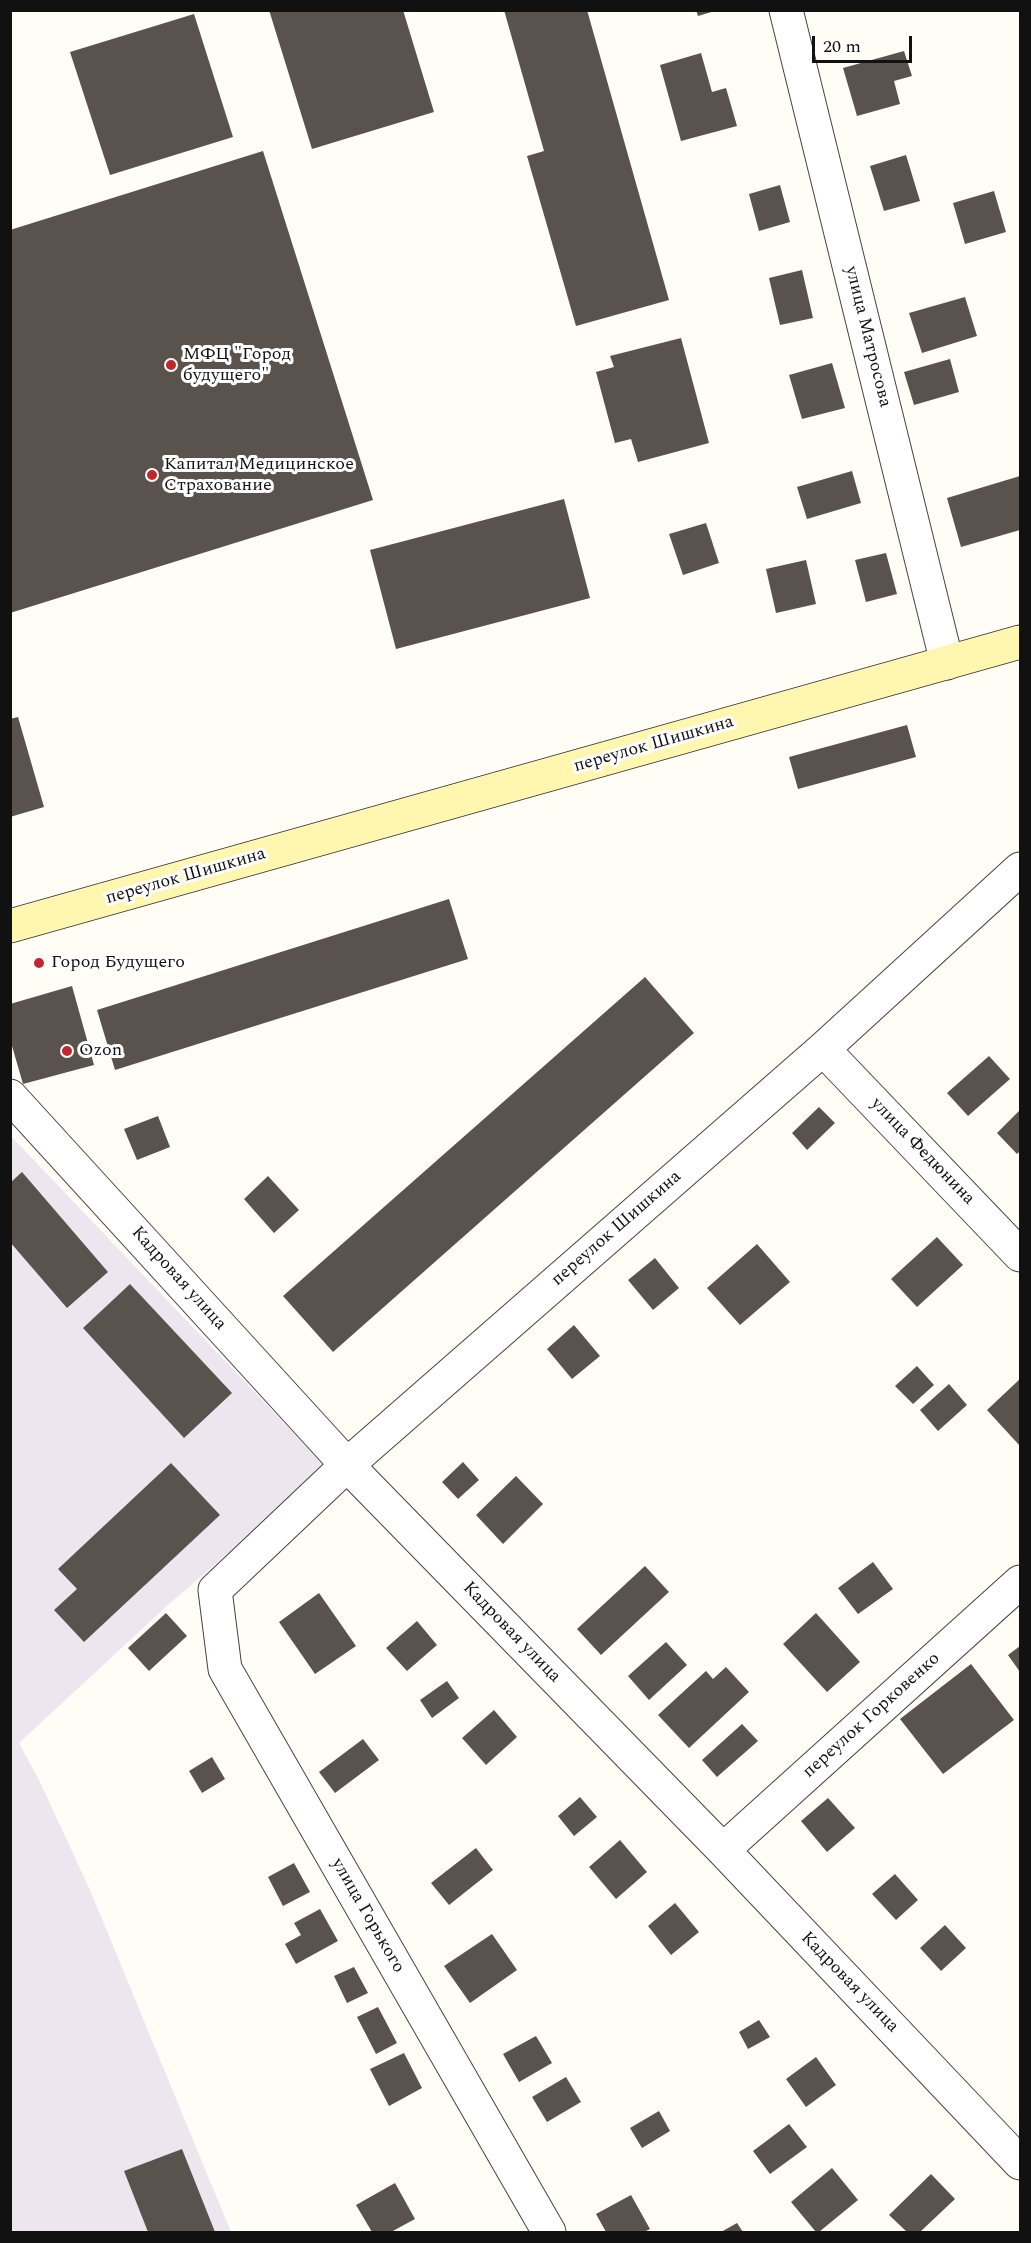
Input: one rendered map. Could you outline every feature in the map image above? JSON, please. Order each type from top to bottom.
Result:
[{"type":"main road","name":"переулок Шишкина","points":[[10,926],[1020,642]]},
{"type":"street","name":"улица Матросова","points":[[786,10],[947,663]]},
{"type":"street","name":"переулок Шишкина","points":[[215,1590],[347,1465],[824,1049],[1020,869]]},
{"type":"street","name":"улица Федюнина","points":[[824,1049],[1020,1255]]},
{"type":"street","name":"Кадровая улица","points":[[10,1096],[347,1465],[723,1850],[1020,2163]]},
{"type":"street","name":"переулок Горковенко","points":[[723,1850],[1020,1582]]},
{"type":"street","name":"улица Горького","points":[[215,1590],[225,1670],[549,2232]]},
{"type":"shaded area","points":[[10,1135],[327,1468],[168,1605],[19,1743],[39,1780],[90,1890],[231,2232],[11,2232]]},
{"type":"building","points":[[269,10],[403,10],[434,112],[312,149]]},
{"type":"building","points":[[504,10],[587,10],[669,300],[576,326],[527,156],[544,151]]},
{"type":"building","points":[[696,10],[715,10],[715,11],[698,16]]},
{"type":"building","points":[[194,14],[233,137],[110,175],[70,52]]},
{"type":"building","points":[[904,51],[912,76],[894,81],[900,104],[857,116],[843,68]]},
{"type":"building","points":[[701,53],[712,92],[726,88],[737,126],[681,141],[660,65]]},
{"type":"building","name":"МФЦ \"Город будущего\"","points":[[263,151],[373,500],[10,613],[10,230]]},
{"type":"building","points":[[906,155],[920,201],[884,211],[870,166]]},
{"type":"building","points":[[780,185],[790,222],[759,231],[749,194]]},
{"type":"building","points":[[994,191],[1006,232],[965,244],[953,203]]},
{"type":"building","points":[[802,270],[813,318],[780,325],[769,278]]},
{"type":"building","points":[[965,297],[977,336],[922,353],[909,313]]},
{"type":"building","points":[[681,338],[709,443],[638,462],[631,439],[615,443],[596,372],[614,367],[610,356]]},
{"type":"building","points":[[950,359],[959,392],[914,405],[904,372]]},
{"type":"building","points":[[832,363],[845,408],[802,419],[789,375]]},
{"type":"building","points":[[852,471],[861,503],[807,519],[797,487]]},
{"type":"building","points":[[1020,476],[1020,530],[961,547],[947,498]]},
{"type":"building","points":[[564,499],[590,598],[396,649],[370,550]]},
{"type":"building","points":[[706,523],[719,563],[683,575],[669,534]]},
{"type":"building","points":[[886,553],[897,594],[866,602],[855,560]]},
{"type":"building","points":[[806,560],[816,604],[776,613],[766,569]]},
{"type":"building","points":[[18,717],[44,807],[10,817],[10,719]]},
{"type":"building","points":[[907,725],[916,757],[798,789],[789,757]]},
{"type":"building","points":[[449,899],[468,959],[115,1070],[97,1010]]},
{"type":"building","points":[[645,977],[694,1033],[333,1352],[283,1296]]},
{"type":"building","points":[[72,986],[94,1065],[23,1084],[10,1039],[10,1004]]},
{"type":"building","points":[[989,1056],[1010,1079],[968,1116],[947,1093]]},
{"type":"building","points":[[819,1107],[835,1123],[807,1150],[792,1133]]},
{"type":"building","points":[[1020,1110],[1020,1151],[1017,1154],[997,1133]]},
{"type":"building","points":[[158,1116],[170,1147],[137,1160],[124,1129]]},
{"type":"building","points":[[22,1172],[108,1272],[67,1308],[10,1242],[10,1183]]},
{"type":"building","points":[[268,1176],[299,1210],[274,1233],[244,1199]]},
{"type":"building","points":[[937,1237],[963,1265],[917,1307],[891,1279]]},
{"type":"building","points":[[757,1244],[790,1282],[740,1325],[707,1288]]},
{"type":"building","points":[[655,1258],[679,1288],[653,1310],[628,1280]]},
{"type":"building","points":[[130,1284],[232,1393],[184,1438],[83,1328]]},
{"type":"building","points":[[574,1325],[600,1356],[572,1379],[547,1349]]},
{"type":"building","points":[[917,1366],[934,1385],[913,1404],[895,1386]]},
{"type":"building","points":[[1020,1379],[1020,1446],[987,1410]]},
{"type":"building","points":[[949,1384],[967,1405],[938,1431],[920,1410]]},
{"type":"building","points":[[463,1462],[479,1480],[458,1499],[442,1482]]},
{"type":"building","points":[[171,1463],[220,1515],[84,1642],[54,1610],[77,1589],[58,1569]]},
{"type":"building","points":[[516,1476],[543,1504],[503,1544],[476,1515]]},
{"type":"building","points":[[873,1562],[893,1589],[858,1614],[838,1588]]},
{"type":"building","points":[[645,1566],[669,1592],[601,1655],[577,1629]]},
{"type":"building","points":[[319,1593],[356,1646],[315,1674],[279,1622]]},
{"type":"building","points":[[166,1613],[187,1636],[149,1671],[128,1648]]},
{"type":"building","points":[[816,1613],[860,1662],[827,1692],[783,1644]]},
{"type":"building","points":[[417,1621],[437,1645],[407,1671],[386,1648]]},
{"type":"building","points":[[666,1642],[687,1665],[649,1700],[628,1676]]},
{"type":"building","points":[[1020,1646],[1020,1672],[1008,1655]]},
{"type":"building","points":[[971,1664],[1014,1720],[943,1774],[900,1719]]},
{"type":"building","points":[[726,1667],[749,1692],[689,1748],[658,1715],[706,1671],[713,1679]]},
{"type":"building","points":[[447,1681],[459,1698],[432,1718],[420,1700]]},
{"type":"building","points":[[494,1710],[517,1737],[486,1765],[462,1738]]},
{"type":"building","points":[[742,1724],[758,1741],[717,1777],[702,1760]]},
{"type":"building","points":[[363,1739],[379,1760],[335,1793],[319,1772]]},
{"type":"building","points":[[212,1757],[225,1779],[202,1793],[189,1771]]},
{"type":"building","points":[[580,1797],[597,1817],[574,1836],[558,1816]]},
{"type":"building","points":[[828,1798],[855,1828],[827,1852],[801,1821]]},
{"type":"building","points":[[620,1840],[647,1872],[616,1899],[589,1867]]},
{"type":"building","points":[[476,1848],[493,1870],[449,1905],[431,1883]]},
{"type":"building","points":[[294,1863],[310,1892],[283,1906],[268,1877]]},
{"type":"building","points":[[895,1874],[918,1900],[896,1920],[872,1894]]},
{"type":"building","points":[[675,1903],[699,1932],[671,1955],[648,1926]]},
{"type":"building","points":[[320,1909],[338,1941],[296,1964],[285,1944],[301,1935],[294,1923]]},
{"type":"building","points":[[945,1925],[966,1948],[941,1971],[920,1948]]},
{"type":"building","points":[[492,1934],[517,1970],[470,2003],[444,1966]]},
{"type":"building","points":[[354,1967],[368,1993],[347,2003],[334,1976]]},
{"type":"building","points":[[378,2007],[397,2043],[376,2054],[357,2017]]},
{"type":"building","points":[[759,2020],[770,2037],[748,2049],[739,2032]]},
{"type":"building","points":[[536,2036],[552,2063],[519,2082],[503,2054]]},
{"type":"building","points":[[404,2053],[422,2088],[389,2106],[370,2069]]},
{"type":"building","points":[[816,2057],[836,2085],[806,2107],[786,2079]]},
{"type":"building","points":[[566,2077],[581,2102],[547,2122],[532,2097]]},
{"type":"building","points":[[659,2111],[670,2131],[642,2148],[630,2128]]},
{"type":"building","points":[[789,2124],[807,2147],[770,2174],[753,2151]]},
{"type":"building","points":[[182,2149],[215,2232],[148,2232],[124,2171]]},
{"type":"building","points":[[832,2168],[858,2200],[819,2232],[816,2232],[791,2202]]},
{"type":"building","points":[[931,2174],[955,2199],[920,2232],[907,2232],[889,2215]]},
{"type":"building","points":[[395,2183],[415,2219],[391,2232],[372,2232],[356,2205]]},
{"type":"building","points":[[631,2195],[650,2229],[644,2232],[606,2232],[596,2214]]},
{"type":"building","points":[[737,2223],[743,2232],[721,2232]]},
{"type":"place","name":"МФЦ \"Город будущего\"","points":[[171,365]]},
{"type":"place","name":"Капитал Медицинское Страхование","points":[[152,475]]},
{"type":"place","name":"Город Будущего","points":[[39,963]]},
{"type":"place","name":"Ozon","points":[[67,1051]]}]
